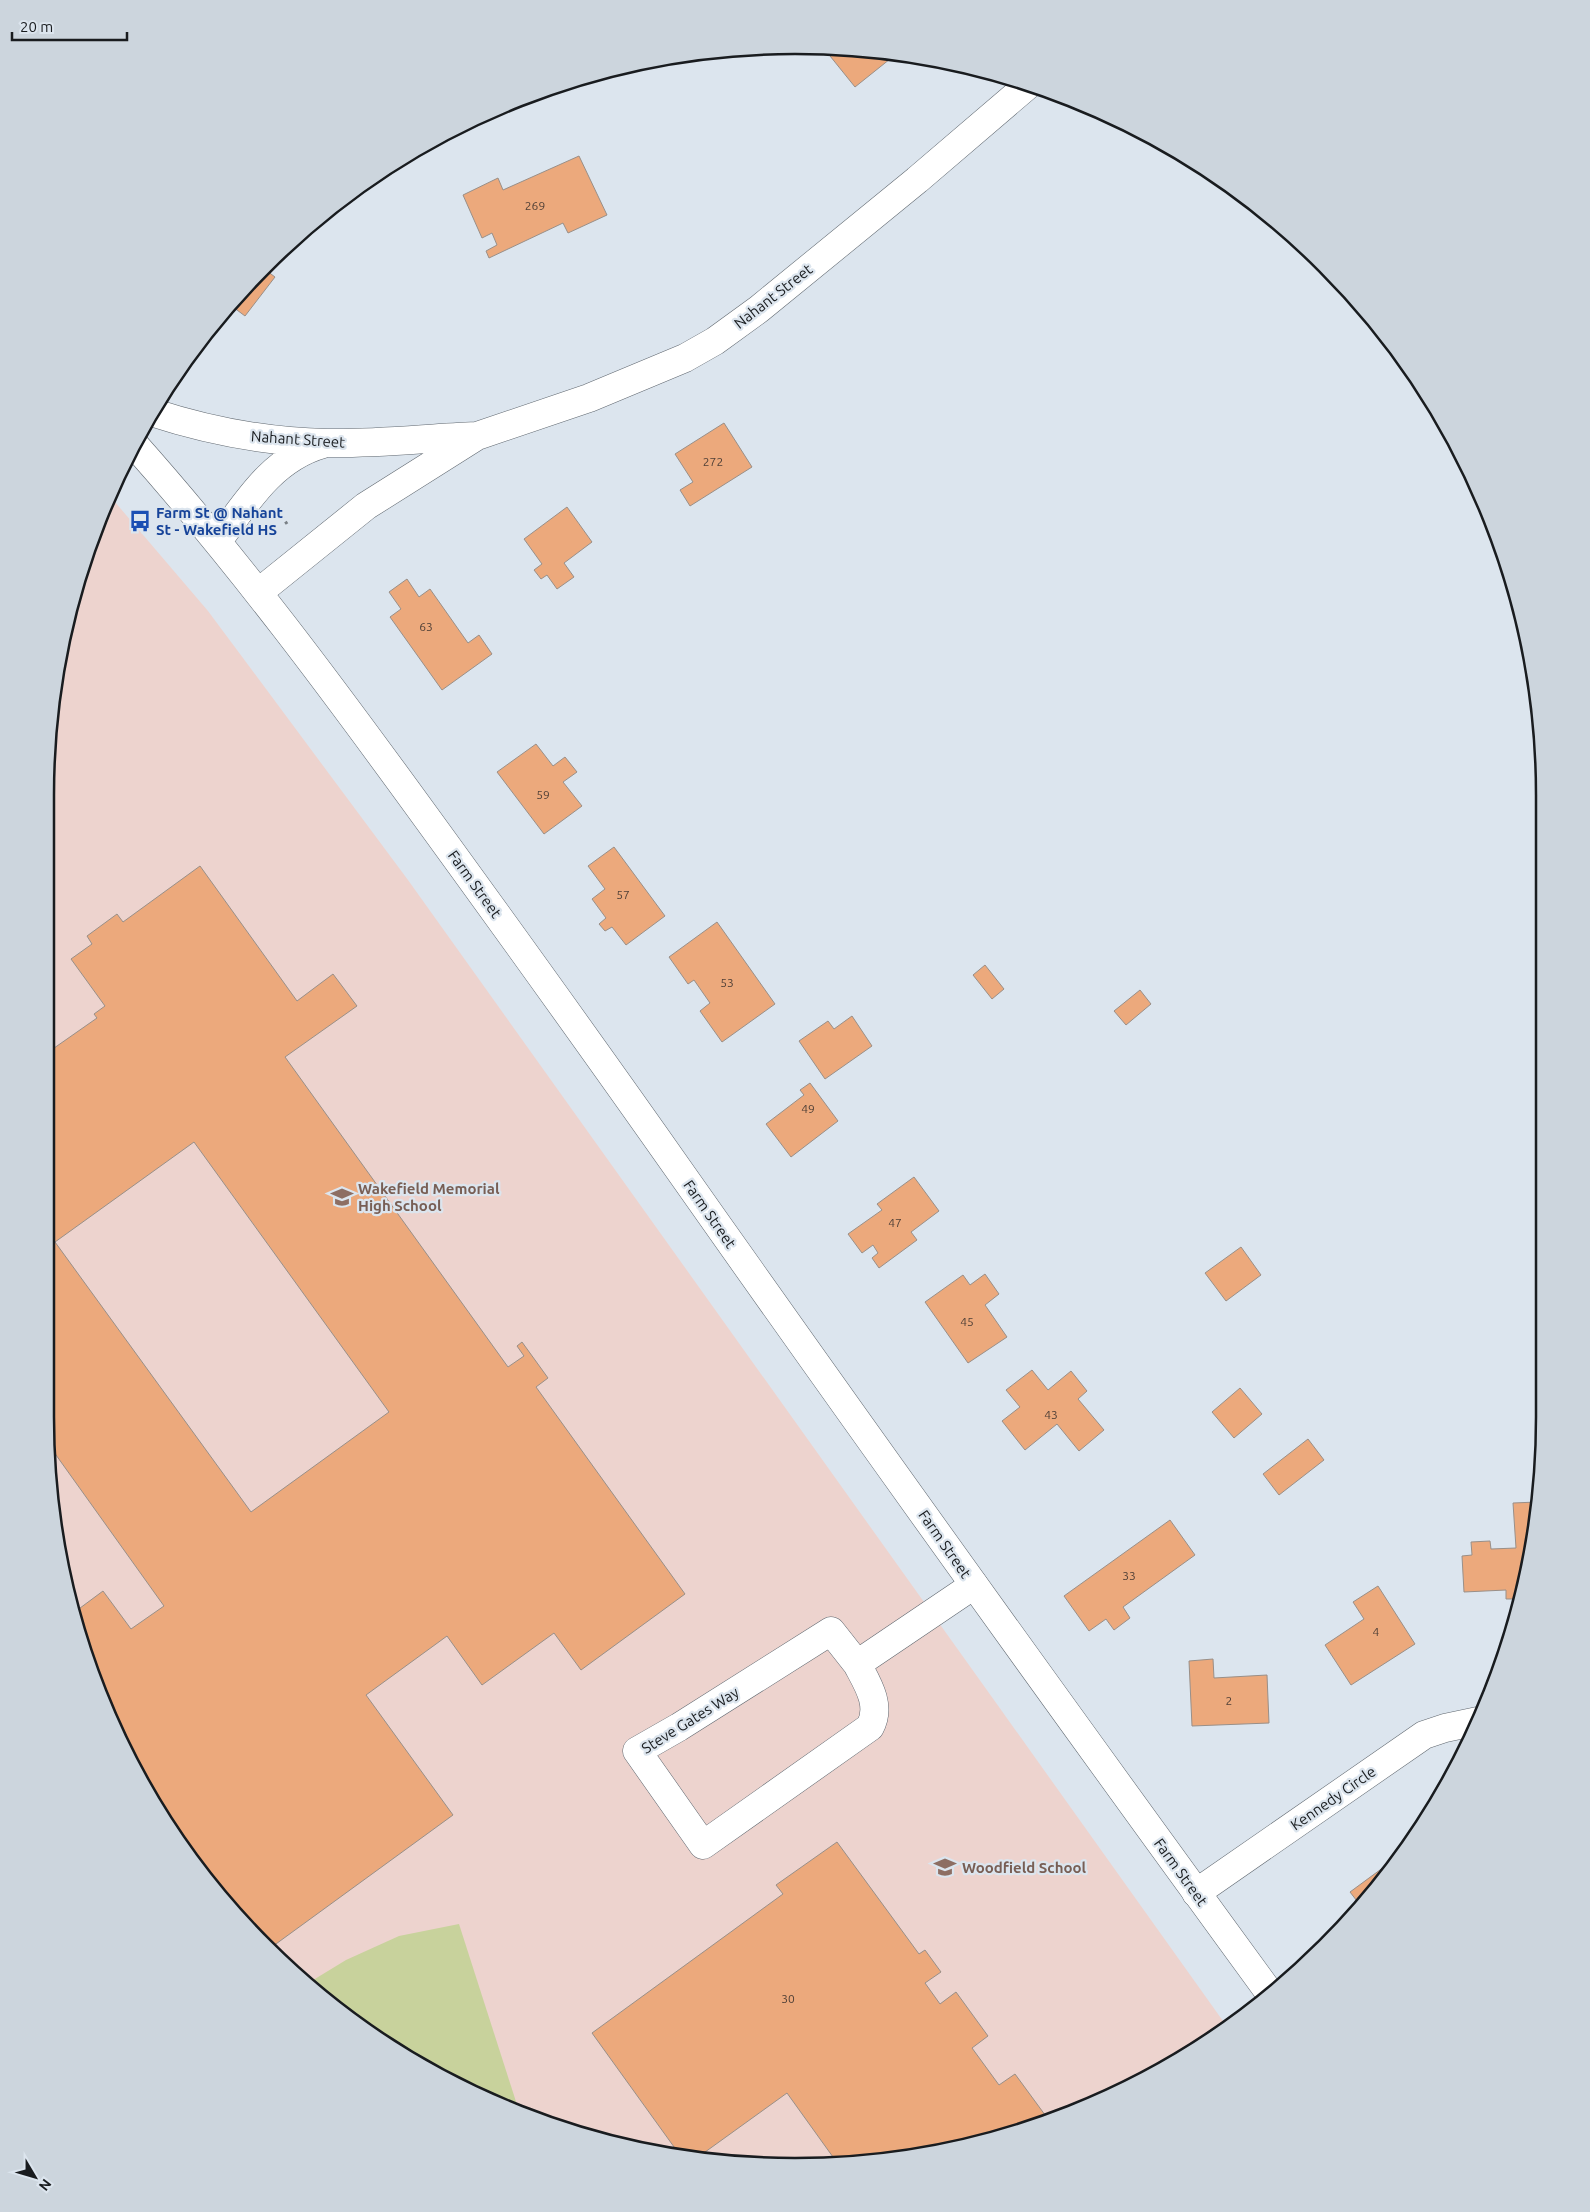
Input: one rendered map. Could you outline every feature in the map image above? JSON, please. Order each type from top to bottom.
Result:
[{"type":"main road","name":"Nahant Street","points":[[259,592],[366,506],[477,436],[589,398],[685,358],[715,341],[759,309],[917,180],[1022,90]]},
{"type":"main road","name":"Nahant Street","points":[[159,414],[242,435],[327,443],[477,436]]},
{"type":"main road","points":[[218,541],[257,488],[276,468],[307,449],[327,443]]},
{"type":"main road","name":"Farm Street","points":[[139,450],[218,541],[259,592],[380,754],[570,1015],[974,1585],[1266,1989]]},
{"type":"main road","points":[[857,1664],[974,1585]]},
{"type":"main road","name":"Steve Gates Way","points":[[832,1632],[857,1664],[868,1684],[875,1706],[875,1717],[870,1727],[703,1845],[637,1751],[832,1632]]},
{"type":"main road","name":"Kennedy Circle","points":[[1196,1893],[1424,1735],[1470,1723]]},
{"type":"shaded area","name":"Wakefield Memorial High School","points":[[114,501],[208,611],[408,880],[1223,2021],[1207,2033],[1166,2059],[1123,2082],[1079,2102],[987,2133],[940,2144],[892,2152],[843,2157],[795,2158],[747,2157],[698,2152],[650,2144],[603,2133],[511,2102],[467,2082],[424,2059],[383,2033],[306,1974],[271,1941],[238,1906],[179,1829],[153,1788],[130,1745],[110,1701],[93,1655],[79,1609],[68,1562],[60,1514],[55,1465],[55,747],[60,698],[68,650],[79,603],[93,557]]},
{"type":"green space","points":[[459,1924],[517,2104],[467,2082],[424,2059],[383,2033],[313,1980],[346,1960],[399,1936]]},
{"type":"building","points":[[829,55],[889,60],[855,87]]},
{"type":"building","points":[[579,156],[607,215],[568,233],[563,223],[489,258],[486,251],[497,245],[492,233],[482,238],[463,195],[498,178],[503,190]]},
{"type":"building","points":[[269,273],[275,277],[245,316],[236,309]]},
{"type":"building","points":[[724,423],[752,467],[690,506],[680,490],[693,482],[675,454]]},
{"type":"building","points":[[567,507],[592,542],[564,563],[574,577],[557,589],[547,575],[541,579],[534,570],[542,564],[524,539]]},
{"type":"building","points":[[407,579],[419,597],[430,589],[468,643],[479,635],[492,654],[442,690],[390,617],[401,609],[389,592]]},
{"type":"building","points":[[536,744],[553,766],[565,757],[577,772],[563,782],[582,806],[544,834],[497,772]]},
{"type":"building","points":[[614,847],[665,916],[626,945],[612,927],[605,931],[599,924],[606,918],[592,899],[605,889],[588,866]]},
{"type":"building","points":[[200,866],[297,1001],[333,974],[357,1006],[285,1057],[508,1367],[524,1356],[517,1346],[522,1342],[548,1378],[536,1387],[685,1594],[581,1670],[554,1633],[482,1685],[447,1636],[366,1695],[453,1815],[275,1945],[238,1906],[179,1829],[153,1788],[130,1745],[110,1701],[79,1609],[103,1591],[131,1629],[164,1606],[55,1453],[54,1048],[97,1018],[94,1014],[105,1006],[71,959],[92,944],[87,936],[117,914],[123,922]],"holes":[[[194,1142],[389,1412],[251,1512],[55,1242]]]},
{"type":"building","points":[[717,922],[775,1004],[722,1042],[700,1011],[710,1003],[694,980],[688,984],[669,957]]},
{"type":"building","points":[[985,965],[1004,989],[992,999],[973,975]]},
{"type":"building","points":[[1140,990],[1151,1004],[1126,1025],[1114,1011]]},
{"type":"building","points":[[852,1016],[872,1046],[825,1079],[799,1041],[828,1021],[834,1029]]},
{"type":"building","points":[[810,1083],[838,1121],[791,1157],[766,1124],[804,1095],[800,1090]]},
{"type":"building","points":[[914,1177],[939,1211],[911,1232],[917,1240],[879,1268],[872,1258],[878,1253],[873,1245],[862,1253],[848,1234],[882,1210],[877,1204]]},
{"type":"building","points":[[1241,1247],[1261,1275],[1226,1301],[1205,1273]]},
{"type":"building","points":[[985,1274],[999,1294],[985,1305],[1007,1337],[968,1363],[925,1302],[963,1275],[970,1285]]},
{"type":"building","points":[[1032,1370],[1048,1390],[1071,1371],[1087,1391],[1078,1399],[1104,1430],[1079,1451],[1057,1424],[1025,1450],[1002,1421],[1020,1407],[1006,1390]]},
{"type":"building","points":[[1240,1388],[1262,1414],[1234,1438],[1212,1412]]},
{"type":"building","points":[[1308,1439],[1324,1460],[1279,1495],[1263,1474]]},
{"type":"building","points":[[1531,1502],[1522,1562],[1513,1599],[1506,1599],[1506,1590],[1464,1592],[1462,1556],[1472,1555],[1471,1542],[1490,1541],[1491,1549],[1516,1548],[1513,1503]]},
{"type":"building","points":[[1170,1520],[1195,1555],[1123,1607],[1130,1618],[1114,1630],[1106,1619],[1089,1631],[1064,1596]]},
{"type":"building","points":[[1378,1586],[1415,1644],[1351,1685],[1325,1645],[1364,1619],[1353,1602]]},
{"type":"building","points":[[1213,1659],[1214,1678],[1267,1675],[1269,1723],[1192,1726],[1189,1661]]},
{"type":"building","points":[[837,1842],[919,1954],[925,1950],[941,1972],[925,1983],[940,2004],[956,1992],[988,2036],[972,2048],[999,2085],[1015,2074],[1045,2115],[987,2133],[940,2144],[892,2152],[833,2157],[787,2093],[704,2153],[675,2148],[592,2033],[783,1894],[776,1885]]},
{"type":"building","points":[[1383,1867],[1357,1900],[1350,1892]]},
{"type":"place","name":"Farm St @ Nahant St - Wakefield HS","points":[[140,521]]},
{"type":"place","name":"Wakefield Memorial High School","points":[[342,1197]]},
{"type":"place","name":"Woodfield School","points":[[945,1867]]}]
